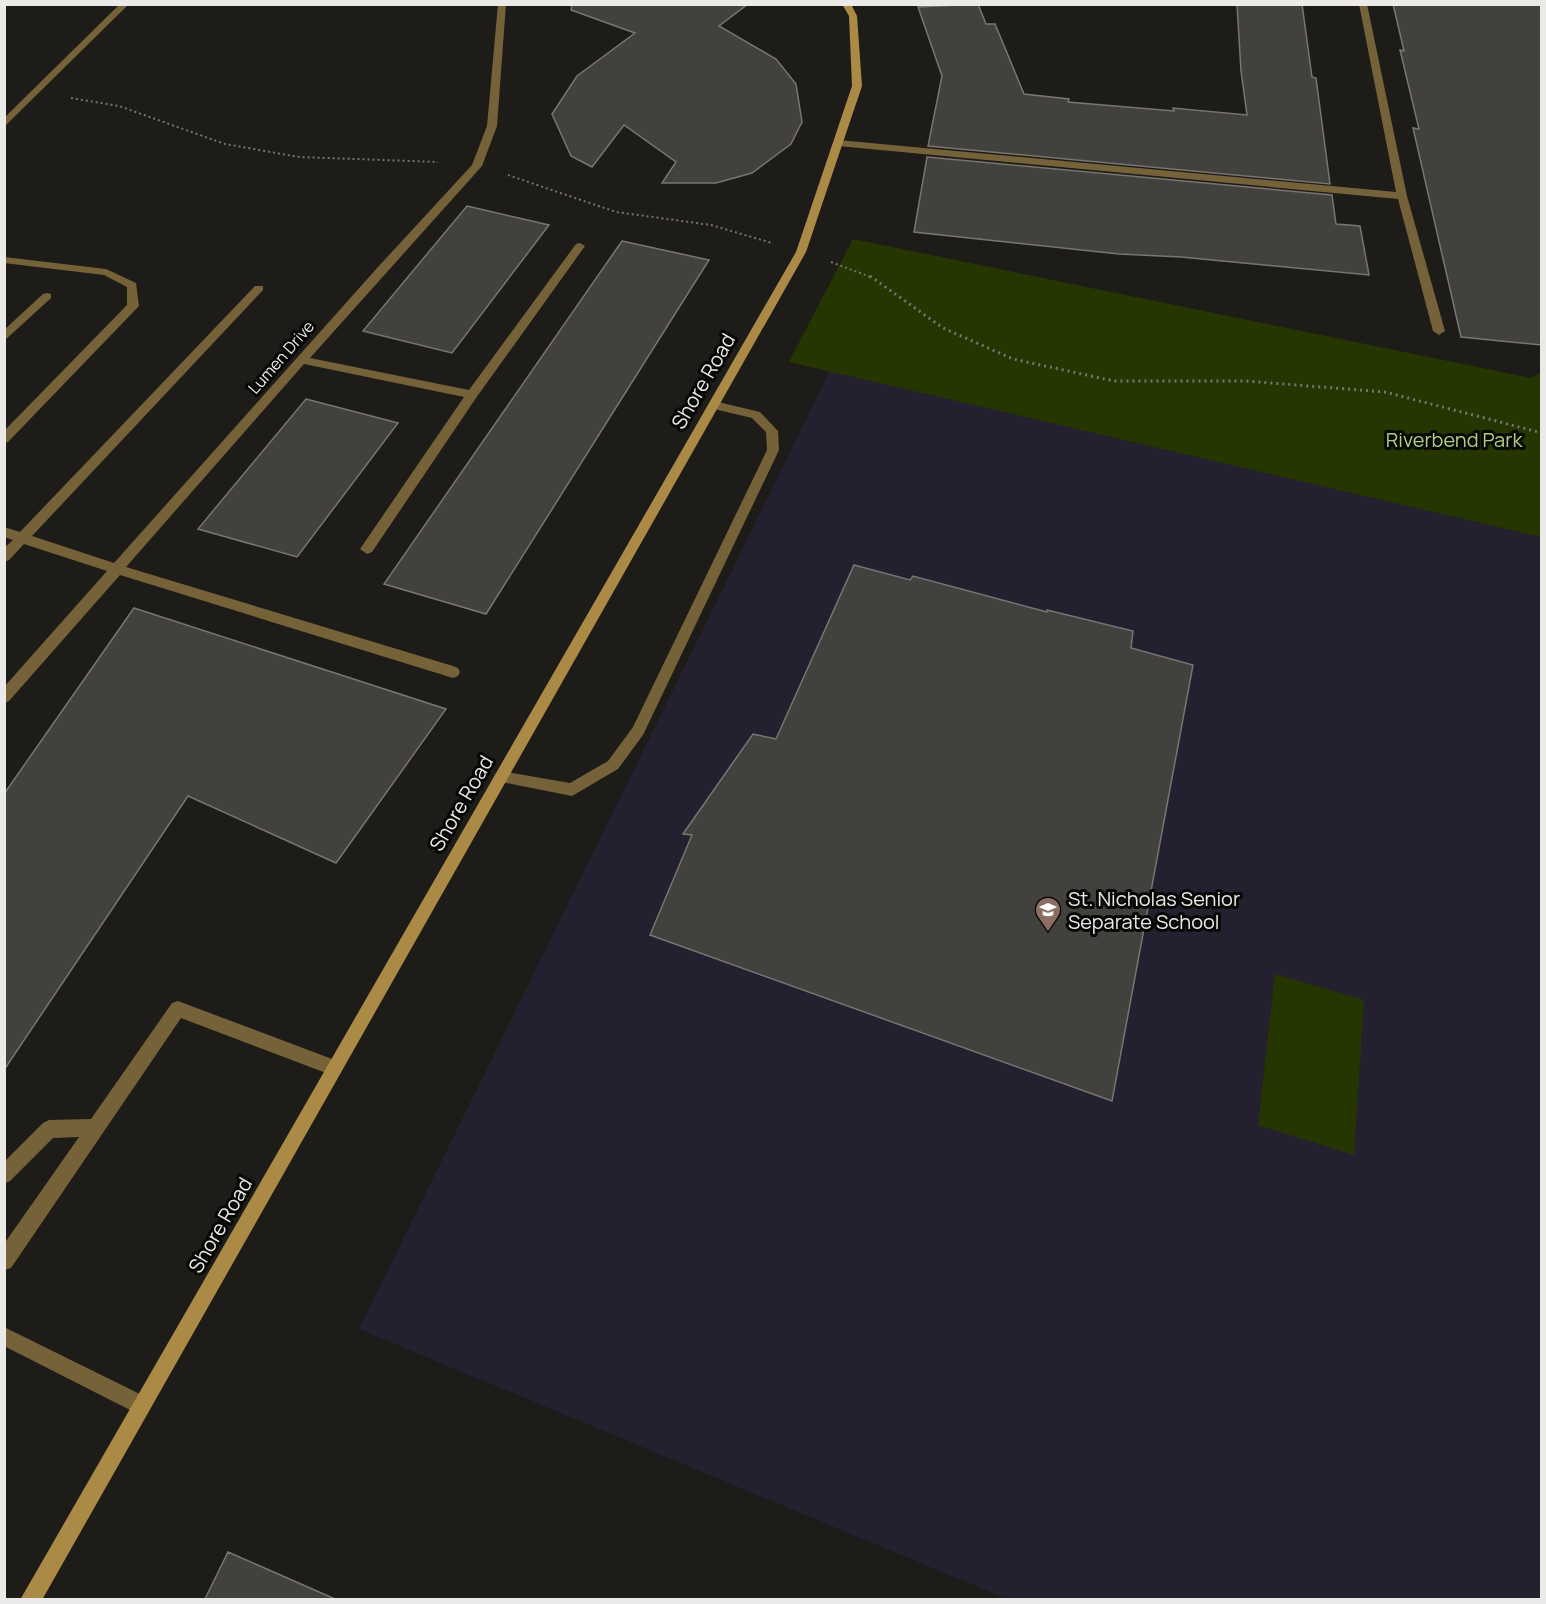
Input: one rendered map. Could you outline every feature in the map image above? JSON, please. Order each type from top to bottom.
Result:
[{"type":"street","points":[[4,124],[125,4]]},
{"type":"street","name":"Lumen Drive","points":[[4,697],[301,360],[477,166],[492,126],[502,4]]},
{"type":"street","name":"Shore Road","points":[[30,1599],[801,252],[857,86],[853,16],[846,4]]},
{"type":"street","points":[[1363,4],[1402,196],[1439,331]]},
{"type":"street","points":[[838,143],[1402,196]]},
{"type":"street","points":[[367,549],[472,395],[580,246]]},
{"type":"street","points":[[4,260],[106,272],[132,285],[133,306],[4,439]]},
{"type":"street","points":[[4,557],[259,288]]},
{"type":"street","points":[[4,337],[47,296]]},
{"type":"street","points":[[301,360],[472,395]]},
{"type":"street","points":[[501,777],[572,790],[613,765],[638,731],[773,450],[772,431],[756,415],[714,405]]},
{"type":"street","points":[[4,532],[116,569],[453,672]]},
{"type":"street","points":[[4,1262],[178,1009],[334,1068]]},
{"type":"street","points":[[4,1175],[49,1129],[97,1128]]},
{"type":"street","points":[[4,1335],[141,1405]]},
{"type":"shaded area","name":"St. Nicholas Senior Separate School","points":[[830,371],[1541,537],[1541,1599],[1007,1599],[359,1329]]},
{"type":"green space","name":"Riverbend Park","points":[[853,239],[1531,378],[1541,372],[1541,537],[789,362]]},
{"type":"green space","points":[[1275,974],[1364,1000],[1354,1155],[1258,1125]]},
{"type":"building","points":[[572,4],[748,4],[719,26],[776,59],[796,84],[802,122],[791,144],[752,173],[716,183],[662,183],[676,162],[624,125],[592,167],[571,156],[552,114],[577,76],[635,33],[571,10]]},
{"type":"building","points":[[978,4],[986,24],[995,24],[1024,94],[1069,99],[1068,102],[1247,115],[1241,71],[1237,4],[1302,4],[1312,77],[1316,78],[1330,184],[928,146],[942,76],[918,7]]},
{"type":"building","points":[[1393,4],[1542,4],[1542,345],[1461,337],[1413,128],[1419,129],[1400,50],[1404,51]]},
{"type":"building","points":[[927,157],[1332,195],[1336,224],[1360,226],[1369,275],[1181,257],[1119,254],[914,232]]},
{"type":"building","points":[[467,206],[549,225],[452,353],[363,331]]},
{"type":"building","points":[[622,241],[709,260],[486,614],[384,584]]},
{"type":"building","points":[[306,399],[398,423],[297,557],[198,529]]},
{"type":"building","points":[[854,565],[910,580],[913,576],[1047,612],[1047,610],[1133,631],[1131,648],[1193,665],[1112,1101],[650,935],[692,835],[683,834],[753,734],[776,739]]},
{"type":"building","points":[[134,608],[446,709],[336,863],[188,796],[4,1070],[4,794]]},
{"type":"building","points":[[228,1552],[335,1599],[205,1599]]},
{"type":"place","name":"St. Nicholas Senior Separate School","points":[[1048,933]]}]
